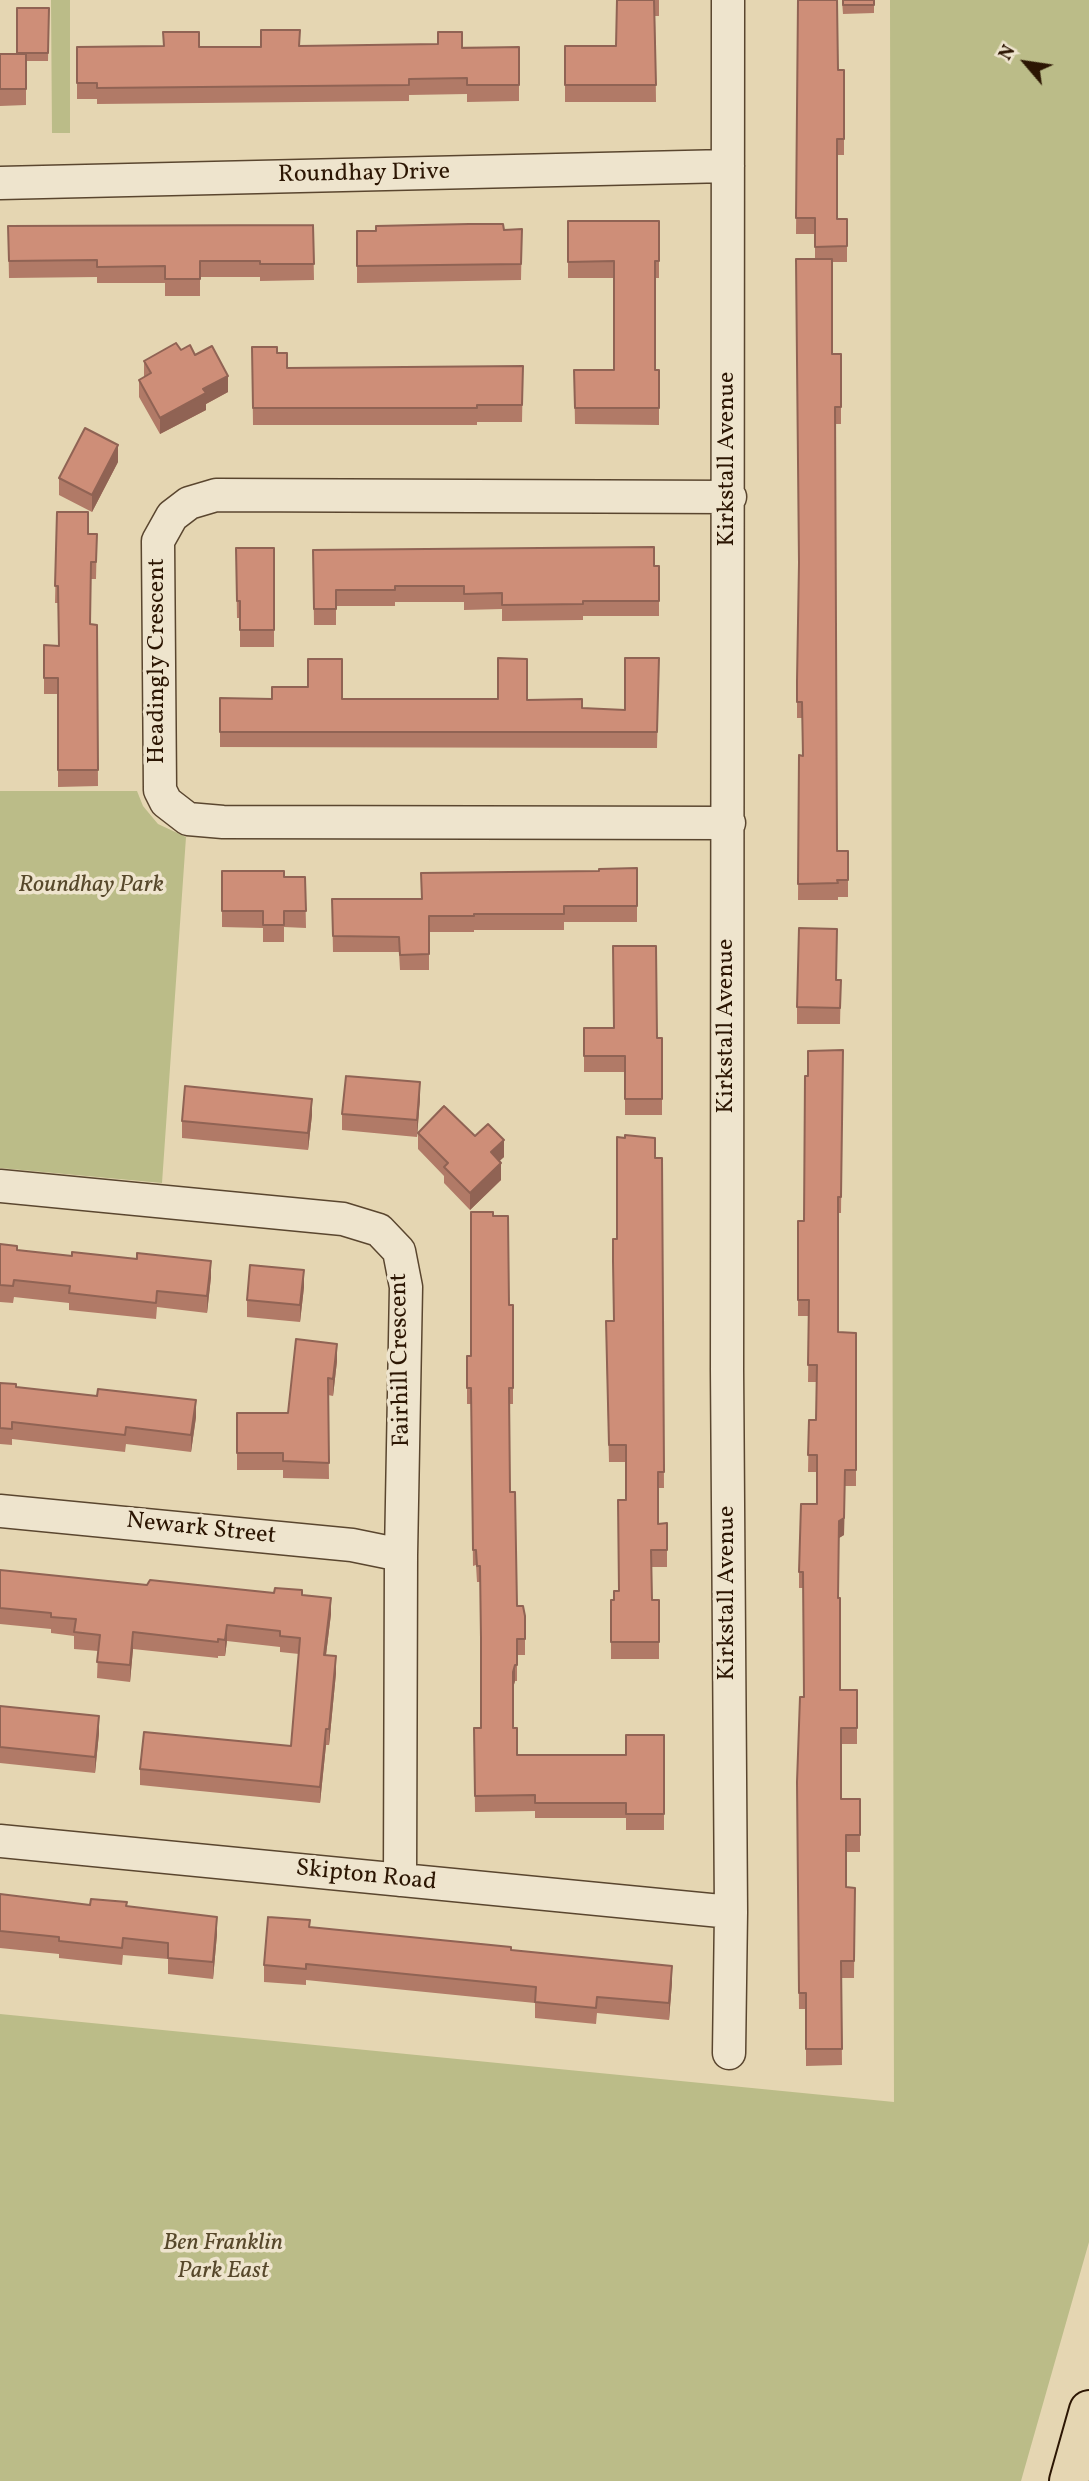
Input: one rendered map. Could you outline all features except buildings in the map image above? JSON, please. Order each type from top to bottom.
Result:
[{"type":"main road","points":[[1069,2481],[1089,2410]]},
{"type":"street","name":"Kirkstall Avenue","points":[[728,0],[729,2053]]},
{"type":"street","name":"Roundhay Drive","points":[[0,183],[728,166]]},
{"type":"street","name":"Headingly Crescent","points":[[729,822],[188,820],[166,802],[160,790],[158,541],[172,516],[189,503],[216,495],[730,497]]},
{"type":"street","name":"Fairhill Crescent","points":[[0,1186],[343,1219],[379,1230],[399,1251],[406,1287],[401,1555],[400,1881]]},
{"type":"street","name":"Newark Street","points":[[0,1511],[352,1545],[401,1555]]},
{"type":"street","name":"Skipton Road","points":[[0,1841],[731,1912]]},
{"type":"green space","points":[[51,0],[70,0],[70,133],[52,133]]},
{"type":"green space","name":"Ben Franklin Park East","points":[[890,0],[1089,0],[1089,2242],[1021,2481],[0,2481],[0,2014],[894,2102]]},
{"type":"green space","name":"Roundhay Park","points":[[0,791],[137,791],[143,806],[158,824],[186,837],[162,1183],[0,1168]]}]
